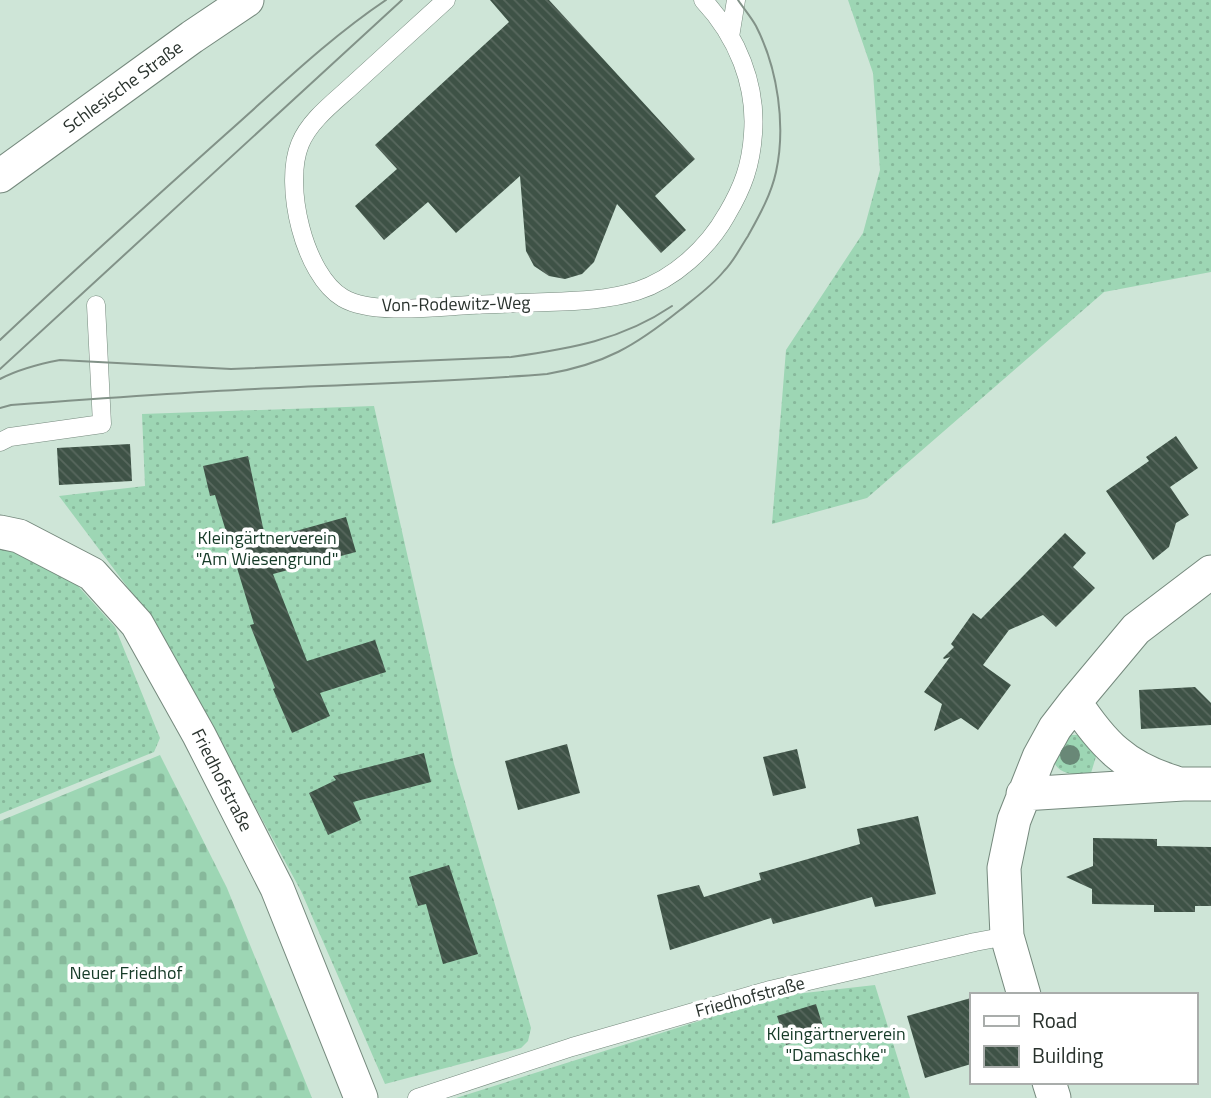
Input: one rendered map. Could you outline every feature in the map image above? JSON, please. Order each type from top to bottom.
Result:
[{"type":"street","name":"Schlesische Straße","points":[[0,176],[247,0]]},
{"type":"street","name":"Friedhofstraße","points":[[0,532],[19,536],[92,574],[136,624],[199,735],[277,888],[361,1098]]},
{"type":"street","points":[[1023,993],[1007,936],[1004,868],[1014,820],[1039,757],[1074,702],[1136,629],[1211,572]]},
{"type":"street","points":[[1074,702],[1090,726],[1116,754],[1161,778],[1197,784]]},
{"type":"street","points":[[1023,794],[1197,784]]},
{"type":"lane","name":"Von-Rodewitz-Weg","points":[[446,0],[317,118],[300,143],[294,165],[295,204],[302,232],[311,258],[326,281],[341,297],[356,305],[396,309],[602,299],[638,290],[663,279],[688,262],[707,243],[729,211],[747,174],[754,116],[751,91],[743,64],[730,37],[703,0]]},
{"type":"lane","points":[[730,37],[736,0]]},
{"type":"lane","points":[[0,442],[10,437],[102,424],[96,305]]},
{"type":"lane","name":"Friedhofstraße","points":[[417,1098],[572,1047],[769,990],[1007,936]]},
{"type":"green space","points":[[848,0],[1211,0],[1211,272],[1104,292],[867,498],[772,524],[786,350],[863,233],[880,170],[873,73]]},
{"type":"green space","name":"Kleingärtnerverein \"Am Wiesengrund\"","points":[[374,406],[454,764],[531,1028],[528,1041],[521,1048],[385,1084],[301,891],[159,629],[59,496],[145,486],[142,414]]},
{"type":"green space","points":[[0,548],[17,548],[68,575],[115,627],[160,738],[154,752],[0,814]]},
{"type":"green space","points":[[1064,735],[1079,735],[1098,750],[1091,773],[1066,773],[1054,763],[1051,756]]},
{"type":"green space","name":"Neuer Friedhof","points":[[160,755],[227,888],[312,1098],[0,1098],[0,821]]},
{"type":"green space","name":"Kleingärtnerverein \"Damaschke\"","points":[[875,985],[910,1098],[456,1098],[778,996]]},
{"type":"building","points":[[490,0],[549,0],[695,159],[655,196],[686,230],[661,253],[617,204],[594,262],[582,274],[565,279],[549,276],[534,266],[526,251],[520,176],[456,233],[428,202],[384,240],[355,206],[397,169],[375,145],[509,22]]},
{"type":"building","points":[[1176,436],[1198,468],[1170,487],[1189,515],[1176,523],[1169,547],[1153,560],[1106,491],[1149,461],[1146,457]]},
{"type":"building","points":[[130,444],[132,481],[59,485],[57,448]]},
{"type":"building","points":[[248,456],[265,537],[271,538],[346,517],[356,552],[273,574],[307,661],[375,640],[386,672],[320,693],[330,716],[292,733],[250,625],[254,624],[215,495],[210,496],[203,466]]},
{"type":"building","points":[[1065,533],[1086,553],[1073,567],[1095,588],[1056,627],[1043,615],[1009,630],[983,665],[1011,685],[978,730],[961,718],[934,731],[942,704],[924,692],[950,657],[943,658],[954,647],[951,644],[973,613],[981,619]]},
{"type":"building","points":[[1195,687],[1211,703],[1211,725],[1141,729],[1139,690]]},
{"type":"building","points":[[567,744],[580,793],[518,810],[505,761]]},
{"type":"building","points":[[797,749],[806,788],[773,796],[763,757]]},
{"type":"building","points":[[424,753],[431,782],[353,802],[361,820],[328,835],[309,793],[336,780],[333,776]]},
{"type":"building","points":[[918,816],[936,894],[875,907],[872,897],[773,924],[771,918],[670,950],[657,895],[699,885],[704,897],[761,880],[759,873],[860,844],[857,829]]},
{"type":"building","points":[[1093,838],[1157,839],[1157,846],[1211,847],[1211,906],[1195,906],[1195,912],[1154,912],[1154,905],[1092,904],[1092,889],[1066,877],[1093,866]]},
{"type":"building","points":[[449,865],[478,954],[443,964],[426,904],[418,906],[409,877]]},
{"type":"building","points":[[970,998],[970,1064],[925,1078],[907,1016]]},
{"type":"building","points":[[816,1004],[825,1033],[786,1045],[777,1016]]},
{"type":"tram line","points":[[0,340],[304,64],[386,0]]},
{"type":"tram line","points":[[0,369],[402,0]]},
{"type":"tram line","points":[[0,408],[164,394],[547,374],[586,365],[618,352],[664,323],[728,267],[756,221],[774,181],[780,136],[775,79],[764,43],[738,0]]},
{"type":"tram line","points":[[0,379],[29,367],[60,360],[231,369],[511,357],[574,346],[614,335],[653,318],[672,306]]}]
